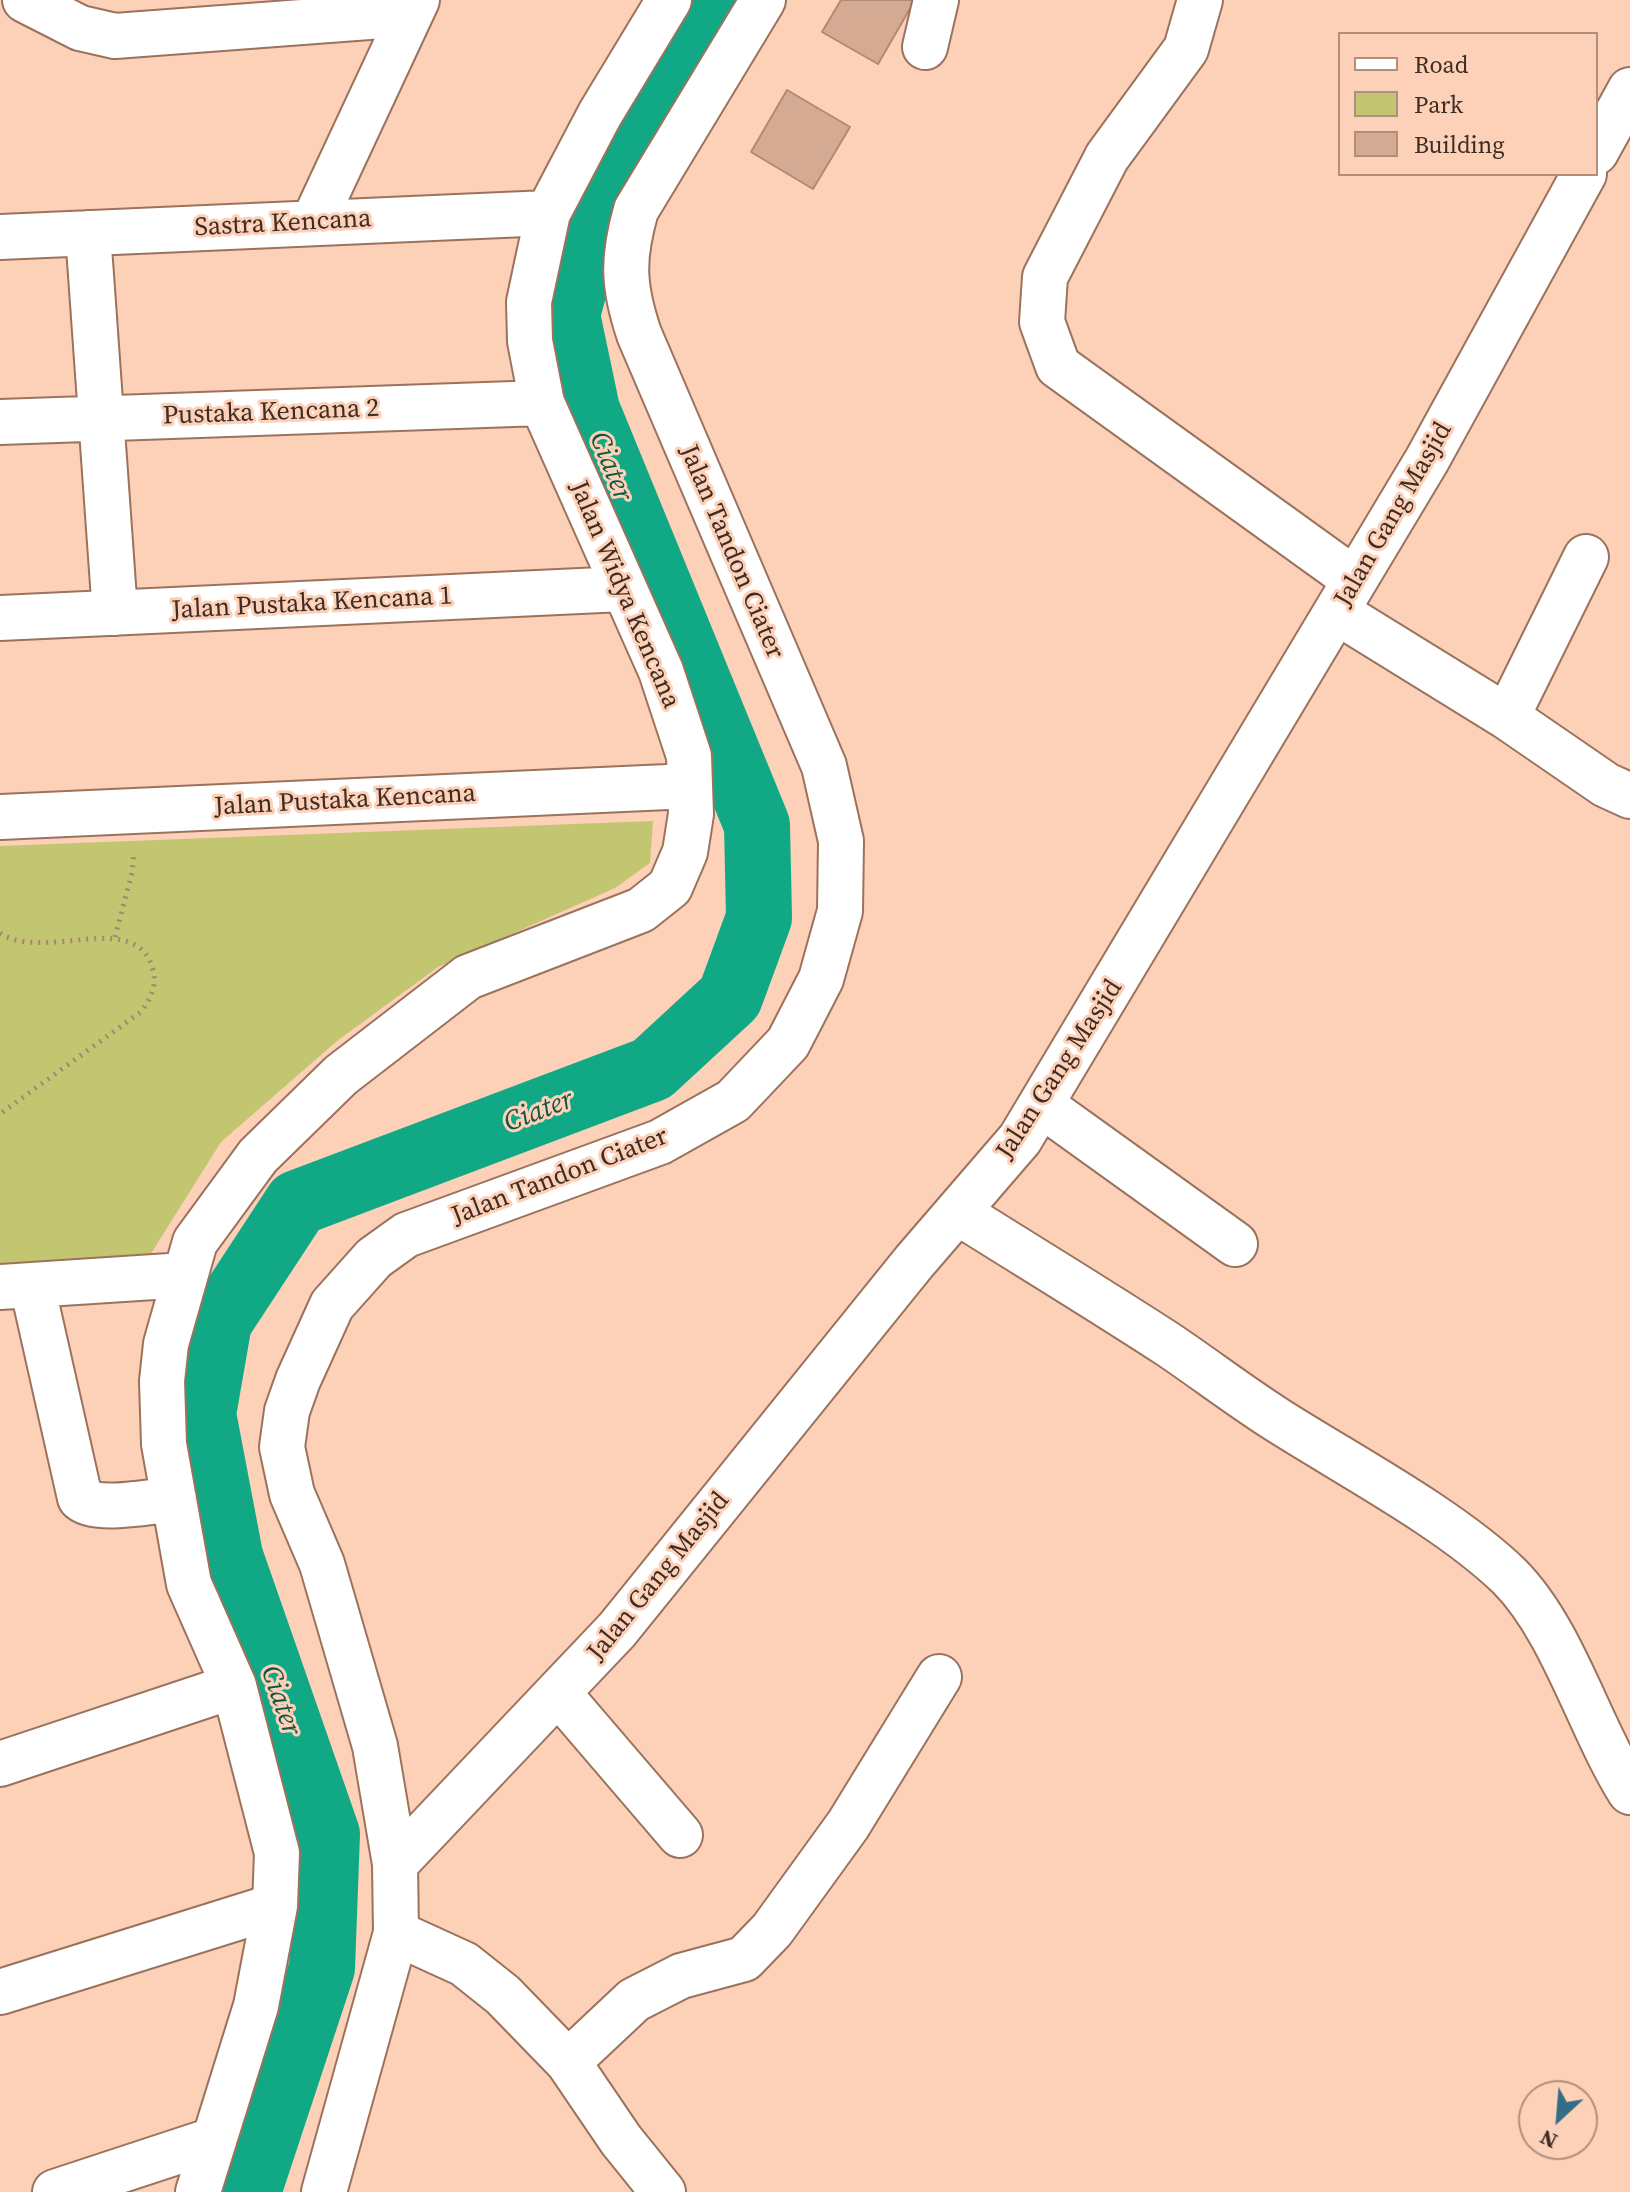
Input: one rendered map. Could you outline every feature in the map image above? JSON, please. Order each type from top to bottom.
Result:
[{"type":"street","points":[[25,0],[80,28],[115,36],[413,7]]},
{"type":"street","name":"Jalan Widya Kencana","points":[[198,2192],[256,2006],[275,1906],[277,1853],[234,1686],[189,1584],[164,1444],[162,1381],[166,1344],[195,1242],[258,1156],[341,1075],[468,977],[641,910],[670,887],[685,852],[691,814],[689,756],[661,671],[542,403],[530,341],[529,302],[548,213],[600,114],[669,0]]},
{"type":"street","name":"Jalan Tandon Ciater","points":[[332,2190],[396,1933],[395,1864],[375,1746],[322,1564],[292,1494],[282,1447],[287,1411],[312,1344],[332,1305],[350,1282],[374,1258],[406,1235],[660,1142],[733,1101],[788,1043],[821,979],[840,911],[841,841],[824,766],[639,334],[626,283],[627,243],[636,210],[763,0]]},
{"type":"street","points":[[925,47],[936,0]]},
{"type":"street","points":[[1200,0],[1186,49],[1107,157],[1045,277],[1042,322],[1058,366],[1346,596],[1507,717],[1606,785],[1630,796]]},
{"type":"street","points":[[313,223],[413,7]]},
{"type":"street","points":[[1598,148],[1630,90]]},
{"type":"street","name":"Jalan Gang Masjid","points":[[395,1864],[560,1695],[626,1619],[1043,1106],[1427,460],[1583,176]]},
{"type":"street","name":"Sastra Kencana","points":[[6,231],[88,233],[548,213]]},
{"type":"street","points":[[88,233],[115,613]]},
{"type":"street","name":"Pustaka Kencana 2","points":[[0,422],[542,403]]},
{"type":"street","points":[[1507,717],[1586,557]]},
{"type":"street","name":"Jalan Pustaka Kencana 1","points":[[0,618],[623,589]]},
{"type":"street","name":"Jalan Pustaka Kencana","points":[[0,817],[690,786]]},
{"type":"street","points":[[1043,1106],[1235,1244]]},
{"type":"street","points":[[959,1213],[1405,1500],[1470,1544],[1510,1577],[1538,1613],[1609,1758],[1630,1792]]},
{"type":"street","points":[[174,1499],[99,1506],[84,1503],[80,1498],[16,1286],[185,1275]]},
{"type":"street","points":[[568,2062],[634,2000],[681,1976],[744,1959],[772,1930],[848,1825],[939,1677]]},
{"type":"street","points":[[0,1764],[234,1686]]},
{"type":"street","points":[[560,1695],[680,1835]]},
{"type":"street","points":[[0,1992],[275,1906]]},
{"type":"street","points":[[396,1933],[464,1964],[503,1995],[568,2062],[621,2140],[663,2192]]},
{"type":"street","points":[[55,2192],[213,2140]]},
{"type":"path","points":[[115,937],[132,873],[134,849],[129,811]]},
{"type":"path","points":[[0,933],[41,945],[115,937],[140,948],[149,959],[154,973],[150,1000],[142,1011],[0,1114]]},
{"type":"green space","points":[[653,821],[650,863],[615,888],[438,967],[337,1041],[221,1142],[147,1260],[0,1268],[0,846]]},
{"type":"building","points":[[841,0],[915,0],[878,64],[822,32]]},
{"type":"building","points":[[787,90],[850,127],[813,189],[751,152]]},
{"type":"waterway","name":"Ciater","points":[[248,2192],[322,1968],[327,1834],[230,1556],[203,1414],[219,1322],[297,1203],[652,1069],[730,997],[759,918],[757,825],[587,410],[567,315],[593,218],[720,0]]}]
